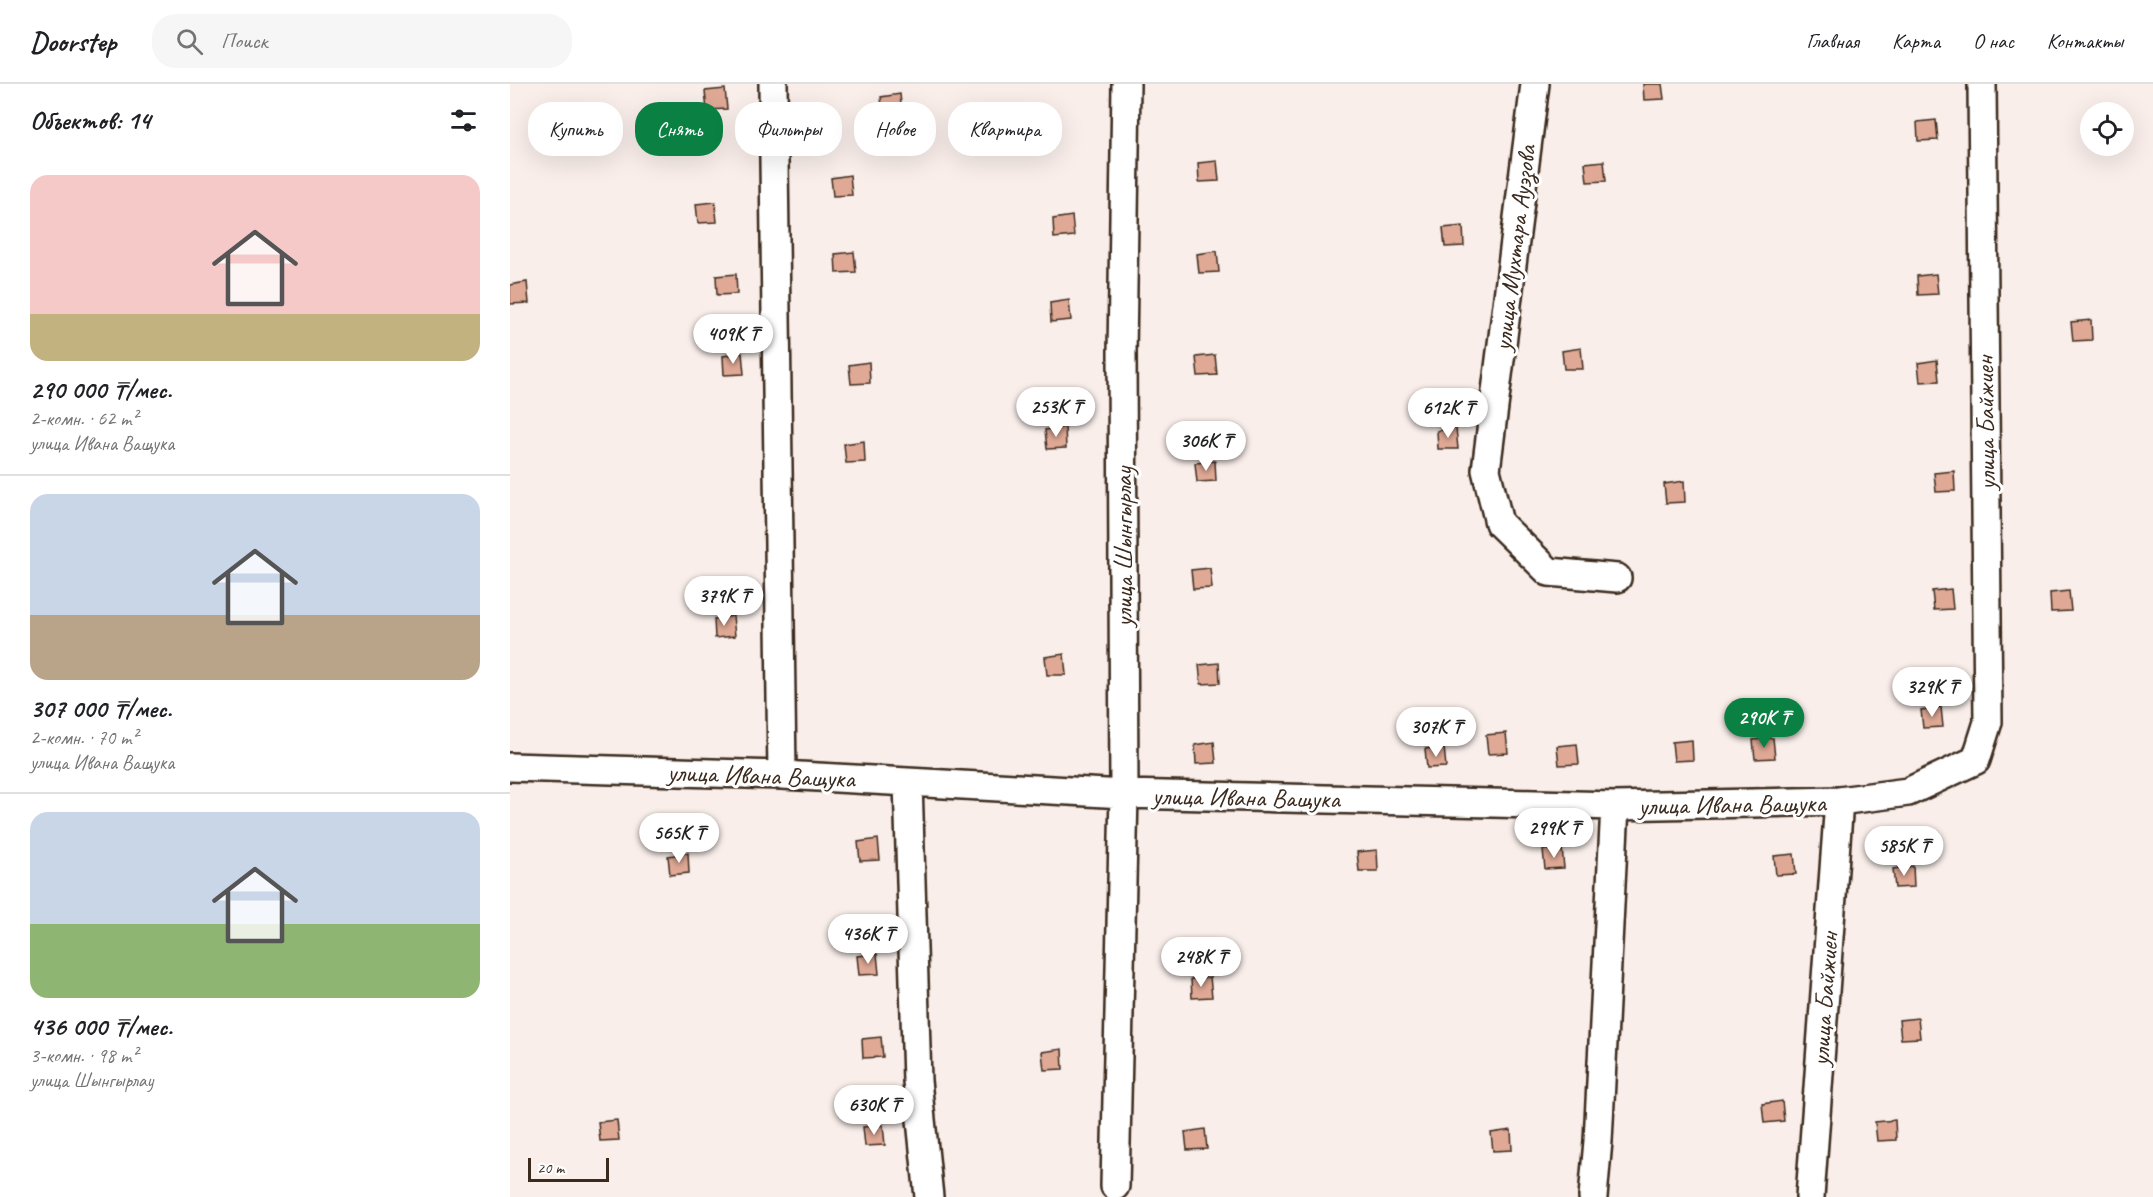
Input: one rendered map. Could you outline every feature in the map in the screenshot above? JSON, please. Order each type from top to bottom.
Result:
[{"type":"street","points":[[773,84],[782,775]]},
{"type":"street","name":"улица Шынгырлау","points":[[1115,1186],[1124,794],[1122,353],[1126,84]]},
{"type":"street","name":"улица Мухтара Ауэзова","points":[[1535,84],[1486,470],[1499,523],[1549,572],[1617,578]]},
{"type":"street","name":"улица Байжиен","points":[[1976,760],[1988,722],[1982,84]]},
{"type":"street","name":"улица Ивана Ващука","points":[[510,767],[782,775],[1124,794],[1615,806],[1839,801],[1908,792],[1976,760]]},
{"type":"street","points":[[908,782],[917,1081],[929,1197]]},
{"type":"street","name":"улица Байжиен","points":[[1810,1197],[1839,801]]},
{"type":"street","points":[[1593,1197],[1598,1141],[1615,806]]},
{"type":"building","points":[[1643,84],[1662,84],[1664,99],[1644,100]]},
{"type":"building","points":[[725,89],[727,109],[723,109],[723,102],[706,102],[705,91]]},
{"type":"building","points":[[900,94],[901,102],[882,102],[881,97]]},
{"type":"building","points":[[1936,120],[1938,140],[1918,141],[1917,122]]},
{"type":"building","points":[[1217,161],[1219,181],[1199,182],[1198,163]]},
{"type":"building","points":[[1604,161],[1606,181],[1587,182],[1585,163]]},
{"type":"building","points":[[850,175],[852,195],[833,196],[831,178]]},
{"type":"building","points":[[715,202],[717,222],[698,223],[696,204]]},
{"type":"building","points":[[1072,216],[1074,236],[1054,238],[1053,219]]},
{"type":"building","points":[[1463,226],[1464,246],[1445,247],[1443,228]]},
{"type":"building","points":[[1217,251],[1219,272],[1199,273],[1197,254]]},
{"type":"building","points":[[854,252],[856,272],[836,273],[835,254]]},
{"type":"building","points":[[736,274],[737,294],[717,295],[716,276]]},
{"type":"building","points":[[1936,274],[1938,294],[1918,295],[1917,276]]},
{"type":"building","points":[[527,282],[529,303],[510,304],[510,285]]},
{"type":"building","points":[[1069,300],[1071,320],[1051,322],[1050,303]]},
{"type":"building","points":[[2091,320],[2092,340],[2073,341],[2071,322]]},
{"type":"building","points":[[1581,348],[1583,369],[1564,369],[1562,351]]},
{"type":"building","points":[[742,353],[744,374],[724,375],[723,356]]},
{"type":"building","points":[[1215,355],[1217,375],[1198,376],[1196,357]]},
{"type":"building","points":[[1937,360],[1939,381],[1920,382],[1918,363]]},
{"type":"building","points":[[869,362],[870,383],[851,384],[849,365]]},
{"type":"building","points":[[1065,427],[1066,448],[1047,449],[1045,430]]},
{"type":"building","points":[[1456,428],[1458,449],[1438,449],[1437,431]]},
{"type":"building","points":[[864,441],[865,462],[846,463],[844,444]]},
{"type":"building","points":[[1215,461],[1216,481],[1197,482],[1195,463]]},
{"type":"building","points":[[1954,471],[1955,491],[1936,492],[1934,473]]},
{"type":"building","points":[[1684,481],[1685,502],[1666,503],[1664,484]]},
{"type":"building","points":[[1210,568],[1212,588],[1193,589],[1191,570]]},
{"type":"building","points":[[1951,589],[1953,609],[1934,610],[1932,591]]},
{"type":"building","points":[[2069,591],[2071,611],[2051,612],[2050,593]]},
{"type":"building","points":[[733,616],[735,636],[715,638],[714,619]]},
{"type":"building","points":[[1064,654],[1066,675],[1047,675],[1045,657]]},
{"type":"building","points":[[1219,663],[1220,683],[1201,684],[1199,665]]},
{"type":"building","points":[[1941,707],[1943,727],[1923,728],[1921,710]]},
{"type":"building","points":[[1506,733],[1508,753],[1488,754],[1486,735]]},
{"type":"building","points":[[1773,738],[1775,758],[1755,759],[1753,740]]},
{"type":"building","points":[[1692,740],[1693,760],[1674,761],[1672,742]]},
{"type":"building","points":[[1214,742],[1216,763],[1196,764],[1195,745]]},
{"type":"building","points":[[1577,744],[1579,764],[1559,765],[1557,746]]},
{"type":"building","points":[[1444,747],[1446,767],[1427,768],[1425,749]]},
{"type":"building","points":[[878,839],[880,860],[860,861],[858,842]]},
{"type":"building","points":[[1562,848],[1564,868],[1545,869],[1543,850]]},
{"type":"building","points":[[1377,850],[1378,871],[1359,871],[1357,852]]},
{"type":"building","points":[[688,853],[689,873],[670,875],[668,856]]},
{"type":"building","points":[[1794,854],[1796,874],[1776,875],[1774,856]]},
{"type":"building","points":[[1913,866],[1914,887],[1895,888],[1893,869]]},
{"type":"building","points":[[877,954],[879,974],[859,975],[857,956]]},
{"type":"building","points":[[1210,977],[1212,997],[1192,998],[1191,979]]},
{"type":"building","points":[[1918,1018],[1920,1038],[1901,1039],[1899,1020]]},
{"type":"building","points":[[881,1037],[883,1057],[863,1058],[862,1039]]},
{"type":"building","points":[[1062,1049],[1063,1069],[1044,1070],[1042,1052]]},
{"type":"building","points":[[1782,1101],[1784,1121],[1764,1123],[1762,1104]]},
{"type":"building","points":[[617,1120],[619,1140],[600,1141],[598,1122]]},
{"type":"building","points":[[1895,1120],[1896,1140],[1877,1141],[1875,1122]]},
{"type":"building","points":[[883,1125],[885,1145],[865,1146],[863,1127]]},
{"type":"building","points":[[1205,1129],[1207,1149],[1187,1150],[1185,1132]]},
{"type":"building","points":[[1511,1130],[1512,1150],[1493,1151],[1491,1133]]}]
